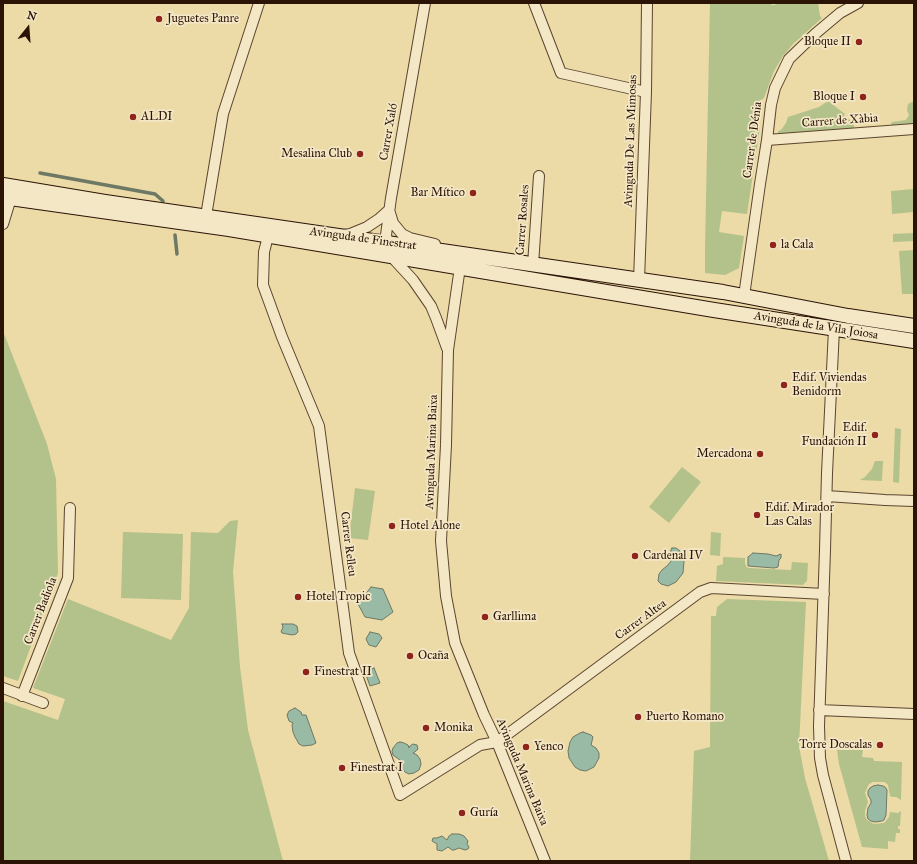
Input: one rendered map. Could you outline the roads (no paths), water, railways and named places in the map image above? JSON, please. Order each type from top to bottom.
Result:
[{"type":"main road","name":"Avinguda de Finestrat","points":[[3,185],[105,202],[339,235],[460,267],[717,311]]},
{"type":"main road","name":"Avinguda de Finestrat","points":[[7,198],[214,227],[372,252],[389,249],[442,251],[723,292]]},
{"type":"main road","name":"Avinguda de la Vila Joiosa","points":[[723,292],[848,316],[914,326]]},
{"type":"main road","name":"Avinguda de la Vila Joiosa","points":[[819,310],[829,316],[834,326]]},
{"type":"main road","name":"Avinguda de la Vila Joiosa","points":[[717,311],[834,326],[914,341]]},
{"type":"main road","name":"Avinguda de la Vila Joiosa","points":[[834,326],[836,319],[848,316]]},
{"type":"street","points":[[206,216],[223,114],[258,3]]},
{"type":"street","name":"Carrer Xaló","points":[[389,249],[386,235],[389,210],[425,3]]},
{"type":"street","points":[[534,3],[561,73],[646,92]]},
{"type":"street","name":"Avinguda De Las Mimosas","points":[[638,280],[646,92],[647,3]]},
{"type":"street","name":"Carrer de Dénia","points":[[840,13],[844,3]]},
{"type":"street","name":"Carrer de Dénia","points":[[744,296],[771,105],[775,88],[789,59],[840,13],[858,3]]},
{"type":"street","name":"Carrer de Xàbia","points":[[767,140],[914,129]]},
{"type":"street","name":"Carrer Rosales","points":[[533,265],[539,176]]},
{"type":"street","points":[[3,224],[7,198]]},
{"type":"street","points":[[339,235],[350,234],[367,227],[380,219],[389,210],[394,233],[389,249],[431,306],[448,350]]},
{"type":"street","points":[[393,223],[402,234],[410,238],[466,251],[481,257]]},
{"type":"street","name":"Carrer Relleu","points":[[268,236],[264,252],[263,285],[282,337],[319,426],[349,652],[400,795],[480,745],[497,742]]},
{"type":"street","points":[[442,251],[458,262],[460,267],[464,262],[481,257]]},
{"type":"street","name":"Avinguda Marina Baixa","points":[[460,267],[448,350],[446,445],[441,541],[446,596],[456,643],[484,715],[497,742],[545,861]]},
{"type":"street","points":[[834,326],[827,473],[819,726],[820,758],[823,775],[846,861]]},
{"type":"street","points":[[827,496],[914,501]]},
{"type":"street","name":"Carrer Badiola","points":[[22,696],[68,578],[70,508]]},
{"type":"street","name":"Carrer Altea","points":[[497,742],[700,592],[711,588],[824,594]]},
{"type":"street","points":[[3,688],[43,703]]},
{"type":"street","points":[[819,710],[914,714]]},
{"type":"waterway","points":[[40,173],[155,194],[163,201]]},
{"type":"waterway","points":[[175,235],[177,254]]},
{"type":"place","name":"Juguetes Panre","points":[[159,19]]},
{"type":"place","name":"Bloque II","points":[[859,42]]},
{"type":"place","name":"Bloque I","points":[[863,97]]},
{"type":"place","name":"ALDI","points":[[133,117]]},
{"type":"place","name":"Mesalina Club","points":[[360,154]]},
{"type":"place","name":"Bar Mítico","points":[[473,193]]},
{"type":"place","name":"la Cala","points":[[773,245]]},
{"type":"place","name":"Edif. Viviendas Benidorm","points":[[784,385]]},
{"type":"place","name":"Edif. Fundación II","points":[[875,435]]},
{"type":"place","name":"Mercadona","points":[[760,454]]},
{"type":"place","name":"Edif. Mirador Las Calas","points":[[757,515]]},
{"type":"place","name":"Hotel Alone","points":[[392,526]]},
{"type":"place","name":"Cardenal IV","points":[[635,556]]},
{"type":"place","name":"Hotel Tropic","points":[[298,597]]},
{"type":"place","name":"Garllima","points":[[485,617]]},
{"type":"place","name":"Ocaña","points":[[410,656]]},
{"type":"place","name":"Finestrat II","points":[[306,672]]},
{"type":"place","name":"Puerto Romano","points":[[638,717]]},
{"type":"place","name":"Monika","points":[[426,728]]},
{"type":"place","name":"Torre Doscalas","points":[[880,745]]},
{"type":"place","name":"Yenco","points":[[526,747]]},
{"type":"place","name":"Finestrat I","points":[[342,768]]},
{"type":"place","name":"Guría","points":[[462,813]]}]
